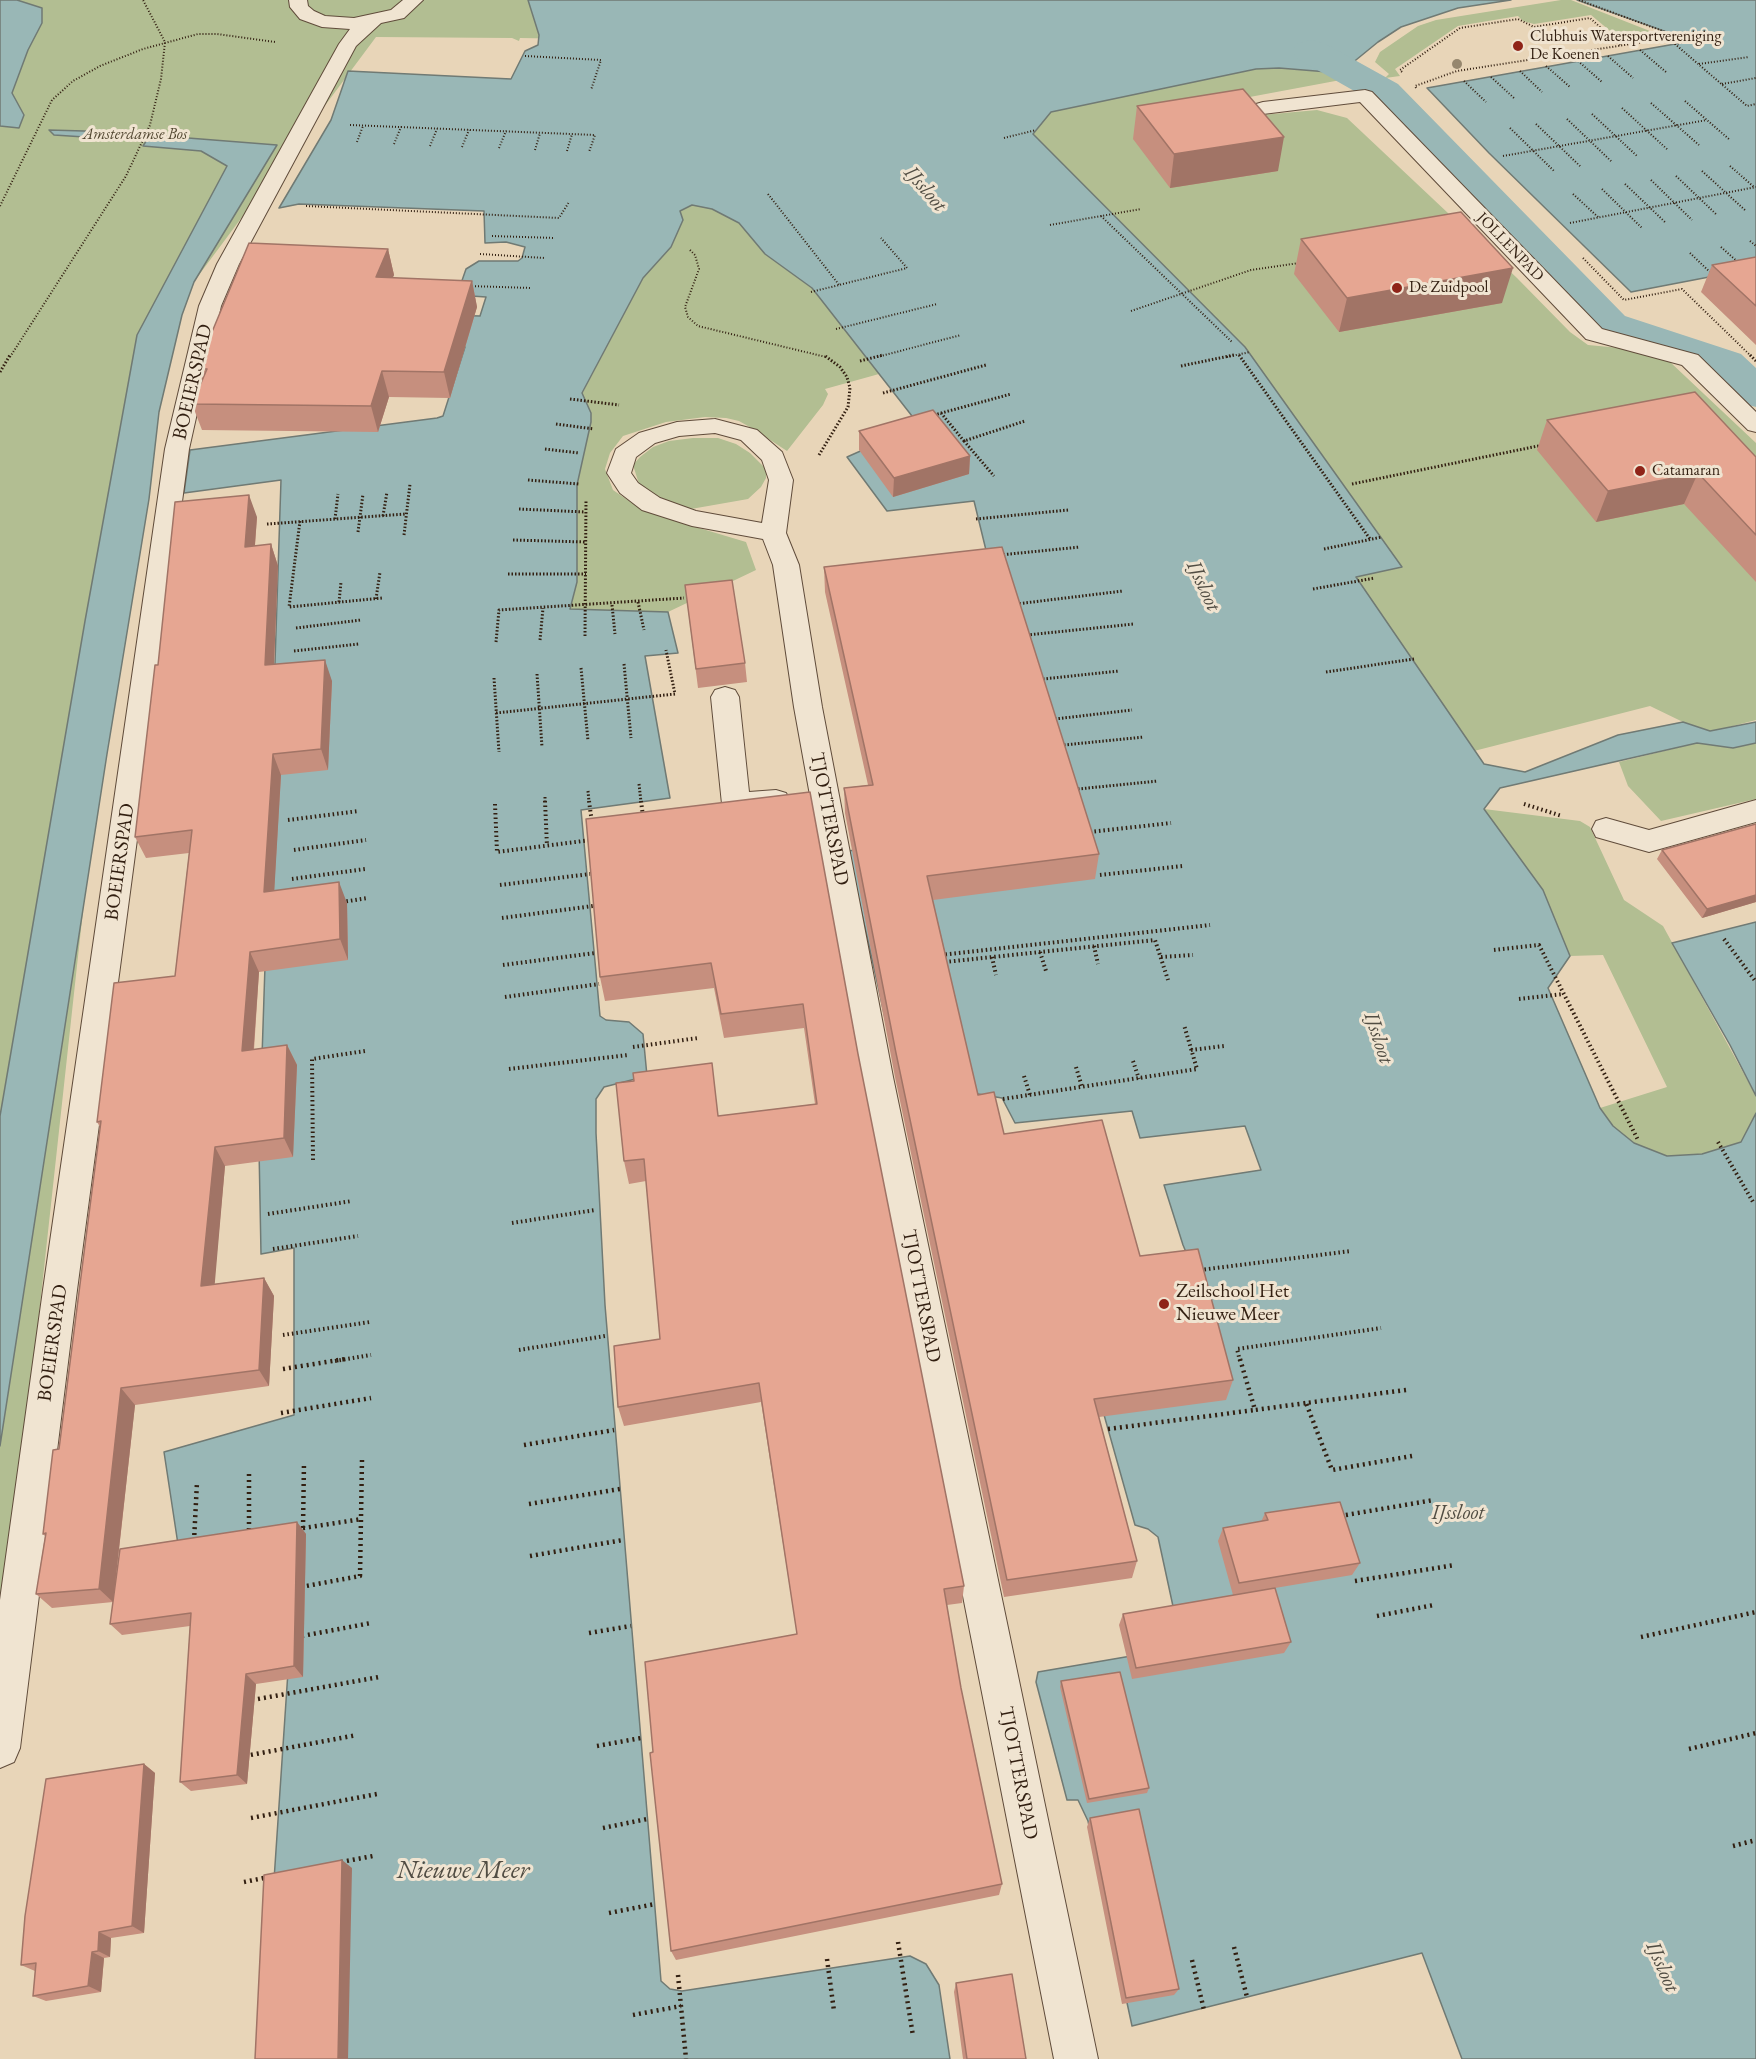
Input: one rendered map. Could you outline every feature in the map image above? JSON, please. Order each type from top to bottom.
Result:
[{"type":"lane","points":[[298,0],[299,7],[307,15],[322,21],[354,24],[397,14],[414,0]]},
{"type":"lane","name":"BOEIERSPAD","points":[[0,1748],[60,1290],[177,449],[208,317],[228,264],[344,52],[357,33],[373,21]]},
{"type":"lane","name":"JOLLENPAD","points":[[1263,108],[1365,96],[1594,334],[1690,360],[1756,425]]},
{"type":"lane","points":[[715,426],[749,435],[773,458],[781,480],[773,533],[692,518],[651,504],[629,488],[619,473],[625,454],[647,438],[677,429],[715,426]]},
{"type":"lane","name":"TJOTTERSPAD","points":[[773,533],[786,565],[808,707],[879,1089],[1076,2059]]},
{"type":"lane","points":[[725,697],[736,804],[825,795]]},
{"type":"lane","points":[[1606,829],[1649,841],[1756,812]]},
{"type":"path","points":[[0,372],[62,272],[126,176],[150,125],[157,101],[165,42],[144,0]]},
{"type":"path","points":[[1423,94],[1414,86],[1457,71],[1676,37],[1579,0]]},
{"type":"path","points":[[1407,78],[1400,70],[1460,28],[1518,19],[1534,27],[1590,18],[1620,45]]},
{"type":"path","points":[[0,207],[52,100],[64,87],[100,66],[165,42],[198,34],[217,34],[344,52]]},
{"type":"path","points":[[1674,44],[1723,36]]},
{"type":"path","points":[[1667,38],[1747,106],[1756,104]]},
{"type":"path","points":[[1640,50],[1666,72]]},
{"type":"path","points":[[525,56],[602,60],[591,90]]},
{"type":"path","points":[[1608,56],[1633,78]]},
{"type":"path","points":[[1698,65],[1749,57]]},
{"type":"path","points":[[1578,61],[1602,82]]},
{"type":"path","points":[[1546,66],[1570,87]]},
{"type":"path","points":[[1520,71],[1542,92]]},
{"type":"path","points":[[1491,77],[1514,98]]},
{"type":"path","points":[[1722,84],[1756,78]]},
{"type":"path","points":[[1464,81],[1486,102]]},
{"type":"path","points":[[1685,101],[1730,140]]},
{"type":"path","points":[[1652,103],[1699,145]]},
{"type":"path","points":[[1622,108],[1668,150]]},
{"type":"path","points":[[1592,114],[1637,156]]},
{"type":"path","points":[[1567,119],[1612,162]]},
{"type":"path","points":[[1503,156],[1707,120]]},
{"type":"path","points":[[1536,124],[1581,167]]},
{"type":"path","points":[[344,125],[595,135],[589,152]]},
{"type":"path","points":[[357,142],[363,126]]},
{"type":"path","points":[[394,144],[402,127]]},
{"type":"path","points":[[1510,128],[1554,171]]},
{"type":"path","points":[[430,146],[437,129]]},
{"type":"path","points":[[462,147],[470,130]]},
{"type":"path","points":[[1004,138],[1036,130]]},
{"type":"path","points":[[500,148],[506,132]]},
{"type":"path","points":[[535,150],[540,133]]},
{"type":"path","points":[[567,152],[572,134]]},
{"type":"path","points":[[1730,166],[1755,188]]},
{"type":"path","points":[[1702,171],[1746,211]]},
{"type":"path","points":[[1676,176],[1717,215]]},
{"type":"path","points":[[1652,180],[1692,220]]},
{"type":"path","points":[[1625,184],[1666,224]]},
{"type":"path","points":[[1570,223],[1755,188]]},
{"type":"path","points":[[1602,189],[1642,228]]},
{"type":"path","points":[[768,194],[840,286]]},
{"type":"path","points":[[1573,194],[1598,217]]},
{"type":"path","points":[[302,206],[559,218],[569,202]]},
{"type":"path","points":[[1050,225],[1141,209]]},
{"type":"path","points":[[1101,216],[1232,342]]},
{"type":"path","points":[[492,236],[555,238]]},
{"type":"path","points":[[811,292],[907,268],[881,238]]},
{"type":"path","points":[[1750,241],[1756,246]]},
{"type":"path","points":[[1721,247],[1743,267]]},
{"type":"path","points":[[690,250],[695,255],[699,269],[686,307],[688,317],[698,326],[712,332],[822,354],[840,366],[847,377],[850,388],[848,407],[819,456]]},
{"type":"path","points":[[1690,253],[1718,280]]},
{"type":"path","points":[[480,254],[545,258]]},
{"type":"path","points":[[1582,257],[1624,300],[1682,289],[1756,361]]},
{"type":"path","points":[[1131,311],[1251,270],[1310,261]]},
{"type":"path","points":[[469,286],[531,288]]},
{"type":"path","points":[[836,329],[937,304]]},
{"type":"path","points":[[860,361],[961,335]]},
{"type":"path","points":[[1181,366],[1250,352]]},
{"type":"path","points":[[1239,355],[1370,539]]},
{"type":"path","points":[[883,393],[986,365]]},
{"type":"path","points":[[929,416],[1011,394]]},
{"type":"path","points":[[941,413],[994,476]]},
{"type":"path","points":[[964,441],[1025,421]]},
{"type":"path","points":[[556,424],[599,429]]},
{"type":"path","points":[[1352,484],[1550,443]]},
{"type":"path","points":[[544,449],[590,455]]},
{"type":"path","points":[[528,480],[580,484]]},
{"type":"path","points":[[404,535],[411,484]]},
{"type":"path","points":[[383,516],[387,492]]},
{"type":"path","points":[[335,519],[338,494]]},
{"type":"path","points":[[358,532],[363,494]]},
{"type":"path","points":[[519,509],[585,512]]},
{"type":"path","points":[[976,519],[1068,510]]},
{"type":"path","points":[[267,524],[406,514]]},
{"type":"path","points":[[300,521],[289,607],[381,598]]},
{"type":"path","points":[[1324,549],[1382,537]]},
{"type":"path","points":[[513,540],[586,542]]},
{"type":"path","points":[[999,555],[1080,547]]},
{"type":"path","points":[[376,599],[380,572]]},
{"type":"path","points":[[508,574],[586,574]]},
{"type":"path","points":[[1313,589],[1375,578]]},
{"type":"path","points":[[339,602],[341,582]]},
{"type":"path","points":[[1013,604],[1123,591]]},
{"type":"path","points":[[496,642],[499,610],[684,598]]},
{"type":"path","points":[[638,602],[644,630]]},
{"type":"path","points":[[612,604],[615,634]]},
{"type":"path","points":[[585,636],[587,606]]},
{"type":"path","points":[[540,640],[543,608]]},
{"type":"path","points":[[296,628],[361,620]]},
{"type":"path","points":[[1023,635],[1134,624]]},
{"type":"path","points":[[294,651],[358,644]]},
{"type":"path","points":[[496,713],[675,694],[666,650]]},
{"type":"path","points":[[1326,672],[1414,658]]},
{"type":"path","points":[[624,664],[631,738]]},
{"type":"path","points":[[581,668],[588,741]]},
{"type":"path","points":[[1043,679],[1119,671]]},
{"type":"path","points":[[537,674],[542,747]]},
{"type":"path","points":[[494,678],[499,752]]},
{"type":"path","points":[[1055,718],[1132,710]]},
{"type":"path","points":[[1064,745],[1144,737]]},
{"type":"path","points":[[1078,789],[1158,781]]},
{"type":"path","points":[[639,784],[644,822]]},
{"type":"path","points":[[588,791],[593,830]]},
{"type":"path","points":[[545,797],[547,846]]},
{"type":"path","points":[[495,804],[498,852],[594,839]]},
{"type":"path","points":[[288,820],[359,811]]},
{"type":"path","points":[[1090,832],[1171,823]]},
{"type":"path","points":[[294,850],[366,840]]},
{"type":"path","points":[[1100,875],[1183,866]]},
{"type":"path","points":[[292,879],[365,869]]},
{"type":"path","points":[[500,885],[590,874]]},
{"type":"path","points":[[336,903],[368,898]]},
{"type":"path","points":[[502,918],[593,906]]},
{"type":"path","points":[[939,956],[1210,925]]},
{"type":"path","points":[[1724,939],[1756,982]]},
{"type":"path","points":[[936,962],[1155,940],[1168,980]]},
{"type":"path","points":[[1494,950],[1539,945],[1638,1140]]},
{"type":"path","points":[[1094,946],[1098,964]]},
{"type":"path","points":[[1040,952],[1046,971]]},
{"type":"path","points":[[503,965],[596,953]]},
{"type":"path","points":[[1161,957],[1193,955]]},
{"type":"path","points":[[992,957],[996,975]]},
{"type":"path","points":[[505,997],[599,984]]},
{"type":"path","points":[[1519,999],[1563,994]]},
{"type":"path","points":[[1003,1098],[1197,1069],[1184,1025]]},
{"type":"path","points":[[633,1047],[698,1038]]},
{"type":"path","points":[[1191,1050],[1224,1046]]},
{"type":"path","points":[[313,1160],[312,1059],[365,1051]]},
{"type":"path","points":[[509,1070],[628,1055]]},
{"type":"path","points":[[1133,1060],[1138,1078]]},
{"type":"path","points":[[1076,1067],[1082,1087]]},
{"type":"path","points":[[1024,1076],[1030,1095]]},
{"type":"path","points":[[1718,1142],[1753,1202]]},
{"type":"path","points":[[268,1214],[352,1201]]},
{"type":"path","points":[[512,1223],[595,1210]]},
{"type":"path","points":[[273,1249],[358,1236]]},
{"type":"path","points":[[1192,1271],[1351,1251]]},
{"type":"path","points":[[283,1335],[370,1322]]},
{"type":"path","points":[[1255,1410],[1236,1348],[1381,1328]]},
{"type":"path","points":[[519,1350],[605,1336]]},
{"type":"path","points":[[283,1369],[371,1355]]},
{"type":"path","points":[[1108,1429],[1406,1390]]},
{"type":"path","points":[[281,1413],[371,1398]]},
{"type":"path","points":[[1306,1403],[1332,1470],[1412,1456]]},
{"type":"path","points":[[524,1445],[614,1430]]},
{"type":"path","points":[[290,1589],[360,1576],[362,1460]]},
{"type":"path","points":[[303,1528],[304,1462]]},
{"type":"path","points":[[249,1474],[249,1536]]},
{"type":"path","points":[[194,1544],[197,1482]]},
{"type":"path","points":[[529,1504],[620,1489]]},
{"type":"path","points":[[1337,1516],[1434,1500]]},
{"type":"path","points":[[292,1529],[362,1519]]},
{"type":"path","points":[[238,1538],[260,1534]]},
{"type":"path","points":[[530,1556],[623,1540]]},
{"type":"path","points":[[184,1546],[205,1543]]},
{"type":"path","points":[[1355,1581],[1455,1565]]},
{"type":"path","points":[[1377,1616],[1434,1605]]},
{"type":"path","points":[[1641,1637],[1756,1612]]},
{"type":"path","points":[[294,1638],[371,1623]]},
{"type":"path","points":[[589,1633],[631,1626]]},
{"type":"path","points":[[258,1699],[379,1677]]},
{"type":"path","points":[[1689,1749],[1756,1733]]},
{"type":"path","points":[[243,1756],[357,1735]]},
{"type":"path","points":[[597,1746],[641,1738]]},
{"type":"path","points":[[250,1818],[377,1794]]},
{"type":"path","points":[[603,1828],[647,1819]]},
{"type":"path","points":[[1733,1846],[1756,1840]]},
{"type":"path","points":[[338,1863],[373,1856]]},
{"type":"path","points":[[244,1882],[279,1875]]},
{"type":"path","points":[[609,1913],[655,1904]]},
{"type":"path","points":[[897,1942],[913,2036]]},
{"type":"path","points":[[1234,1947],[1247,1997]]},
{"type":"path","points":[[826,1959],[834,2011]]},
{"type":"path","points":[[1192,1960],[1204,2010]]},
{"type":"path","points":[[678,1975],[686,2059]]},
{"type":"path","points":[[633,2015],[681,2006]]},
{"type":"green space","name":"Amsterdamse Bos","points":[[0,0],[578,0],[579,39],[520,38],[519,41],[512,38],[376,37],[187,291],[128,498],[0,1672]]},
{"type":"green space","points":[[1571,0],[1660,35],[1621,40],[1591,15],[1534,24],[1523,21],[1518,16],[1458,26],[1395,69],[1400,76],[1385,78],[1389,74],[1375,62],[1380,52],[1418,26],[1436,20]]},
{"type":"green space","points":[[1279,68],[1340,73],[1346,79],[1239,99],[1262,115],[1317,110],[1347,118],[1517,278],[1570,332],[1588,345],[1631,349],[1669,361],[1756,443],[1756,720],[1710,732],[1650,706],[1474,751],[1356,577],[1402,567],[1245,347],[1033,134],[1051,112],[1256,69]]},
{"type":"green space","points":[[692,205],[712,209],[739,223],[765,254],[812,288],[879,374],[825,389],[828,394],[823,405],[787,451],[739,421],[726,418],[705,417],[666,422],[623,436],[610,453],[605,469],[613,490],[635,505],[659,516],[746,542],[756,570],[668,612],[570,610],[577,582],[577,485],[591,422],[591,413],[582,394],[643,278],[671,247],[680,211]]},
{"type":"green space","points":[[718,438],[736,444],[750,453],[766,469],[766,478],[761,487],[748,499],[691,509],[658,497],[639,484],[633,465],[640,457],[653,447],[669,441]]},
{"type":"green space","points":[[1697,743],[1733,748],[1756,743],[1756,799],[1661,821],[1628,786],[1619,762]]},
{"type":"green space","points":[[1484,809],[1580,821],[1590,827],[1624,900],[1663,926],[1756,1096],[1756,1113],[1741,1142],[1702,1154],[1667,1156],[1634,1143],[1613,1126],[1600,1108],[1667,1087],[1603,955],[1570,956],[1543,890]]},
{"type":"water","points":[[0,0],[17,0],[42,8],[42,23],[28,50],[12,93],[24,115],[19,128],[0,126]]},
{"type":"water","points":[[528,0],[1511,0],[1458,8],[1401,27],[1378,42],[1340,73],[1279,68],[1256,69],[1051,112],[1033,134],[1245,347],[1402,567],[1356,577],[1484,764],[1525,772],[1618,735],[1683,722],[1710,731],[1756,722],[1756,743],[1733,748],[1697,743],[1500,788],[1484,809],[1543,890],[1570,956],[1548,988],[1600,1108],[1613,1126],[1634,1143],[1667,1156],[1702,1154],[1741,1142],[1756,1113],[1756,2059],[1462,2059],[1422,1953],[1132,2026],[1088,1821],[1078,1800],[1067,1800],[1036,1682],[1038,1672],[1166,1650],[1179,1634],[1158,1537],[1148,1529],[1135,1525],[1099,1397],[1202,1290],[1183,1245],[1164,1185],[1261,1170],[1245,1126],[1140,1138],[1132,1111],[1015,1123],[1002,1098],[899,1081],[848,851],[1069,821],[994,583],[974,501],[887,511],[847,457],[919,425],[812,288],[765,254],[739,223],[712,209],[692,205],[680,211],[683,220],[671,247],[643,278],[582,393],[591,413],[591,422],[577,485],[577,582],[570,609],[668,612],[678,653],[645,656],[670,798],[581,810],[600,1016],[606,1020],[629,1022],[643,1034],[647,1076],[604,1087],[596,1099],[596,1133],[605,1305],[661,1981],[670,1989],[682,1991],[910,1956],[926,1964],[939,1985],[950,2059],[262,2059],[295,1567],[179,1551],[164,1452],[294,1415],[294,1248],[261,1254],[259,1148],[281,480],[184,493],[190,450],[443,416],[465,347],[212,339],[216,308],[480,316],[486,297],[457,295],[466,269],[479,261],[518,261],[522,258],[525,247],[506,242],[485,243],[484,211],[299,204],[279,208],[331,120],[348,71],[511,79],[525,51],[538,45],[539,35]]},
{"type":"water","points":[[1577,0],[1756,0],[1756,268],[1631,292],[1489,153],[1427,88],[1692,41]]},
{"type":"water","points":[[49,130],[119,132],[115,139],[54,135]]},
{"type":"water","points":[[150,135],[277,145],[194,282],[182,315],[159,412],[149,499],[107,754],[0,1446],[0,1116],[85,621],[137,335],[227,166],[201,151],[143,146]]},
{"type":"water","points":[[1756,922],[1756,1096],[1672,943]]},
{"type":"building","points":[[1243,89],[1284,137],[1174,154],[1137,106]]},
{"type":"building","points":[[1461,212],[1513,268],[1347,298],[1301,239]]},
{"type":"building","points":[[249,243],[388,249],[376,277],[472,281],[444,372],[382,371],[371,406],[192,404],[207,369],[197,368]]},
{"type":"building","points":[[1756,257],[1756,306],[1712,265]]},
{"type":"building","points":[[1695,392],[1756,457],[1756,535],[1698,473],[1608,491],[1547,420]]},
{"type":"building","points":[[933,410],[970,456],[894,478],[859,431]]},
{"type":"building","points":[[249,495],[245,547],[271,544],[265,665],[325,660],[321,749],[273,754],[264,892],[339,882],[340,939],[250,952],[242,1051],[287,1045],[284,1138],[215,1147],[201,1286],[264,1278],[259,1370],[121,1388],[99,1589],[36,1594],[46,1533],[43,1534],[53,1450],[59,1449],[101,1121],[97,1122],[114,983],[175,976],[192,830],[135,837],[155,665],[158,665],[175,502]]},
{"type":"building","points":[[1002,547],[1099,854],[927,876],[978,1095],[994,1092],[1004,1134],[1102,1120],[1140,1256],[1198,1249],[1233,1380],[1094,1399],[1137,1561],[1007,1580],[896,1053],[844,788],[873,785],[824,567]]},
{"type":"building","points":[[732,580],[745,663],[696,669],[685,585]]},
{"type":"building","points":[[810,792],[858,1054],[964,1586],[944,1589],[961,1688],[1002,1884],[671,1951],[650,1753],[653,1752],[645,1662],[797,1634],[759,1383],[618,1407],[614,1346],[660,1339],[644,1159],[624,1161],[616,1083],[634,1081],[633,1073],[712,1063],[718,1116],[817,1104],[803,1004],[721,1014],[711,963],[600,977],[586,819]]},
{"type":"building","points":[[1756,824],[1756,895],[1707,909],[1662,850]]},
{"type":"building","points":[[1340,1502],[1360,1563],[1239,1583],[1223,1528],[1268,1520],[1265,1513]]},
{"type":"building","points":[[297,1522],[294,1666],[246,1674],[237,1775],[180,1782],[191,1613],[110,1624],[120,1549]]},
{"type":"building","points":[[1275,1588],[1291,1642],[1136,1668],[1123,1614]]},
{"type":"building","points":[[1120,1672],[1149,1788],[1089,1799],[1061,1681]]},
{"type":"building","points":[[144,1764],[132,1926],[99,1932],[98,1951],[92,1952],[88,1986],[33,1996],[36,1963],[21,1965],[25,1916],[46,1779]]},
{"type":"building","points":[[1139,1809],[1179,1989],[1126,1998],[1090,1818]]},
{"type":"building","points":[[342,1860],[338,2059],[255,2059],[264,1875]]},
{"type":"building","points":[[1012,1974],[1026,2059],[967,2059],[956,1983]]},
{"type":"waterway","points":[[1311,51],[1384,92],[1609,326],[1725,364],[1756,393]]},
{"type":"place","name":"Clubhuis Watersportvereniging De Koenen","points":[[1518,46]]},
{"type":"place","name":"De Zuidpool","points":[[1397,288]]},
{"type":"place","name":"Catamaran","points":[[1640,471]]},
{"type":"place","name":"Zeilschool Het Nieuwe Meer","points":[[1164,1304]]},
{"type":"water label","name":"IJssloot","points":[[925,189]]},
{"type":"water label","name":"IJssloot","points":[[1203,586]]},
{"type":"water label","name":"IJssloot","points":[[1378,1038]]},
{"type":"water label","name":"IJssloot","points":[[1458,1513]]},
{"type":"water label","name":"Nieuwe Meer","points":[[463,1871]]},
{"type":"water label","name":"IJssloot","points":[[1662,1967]]}]
